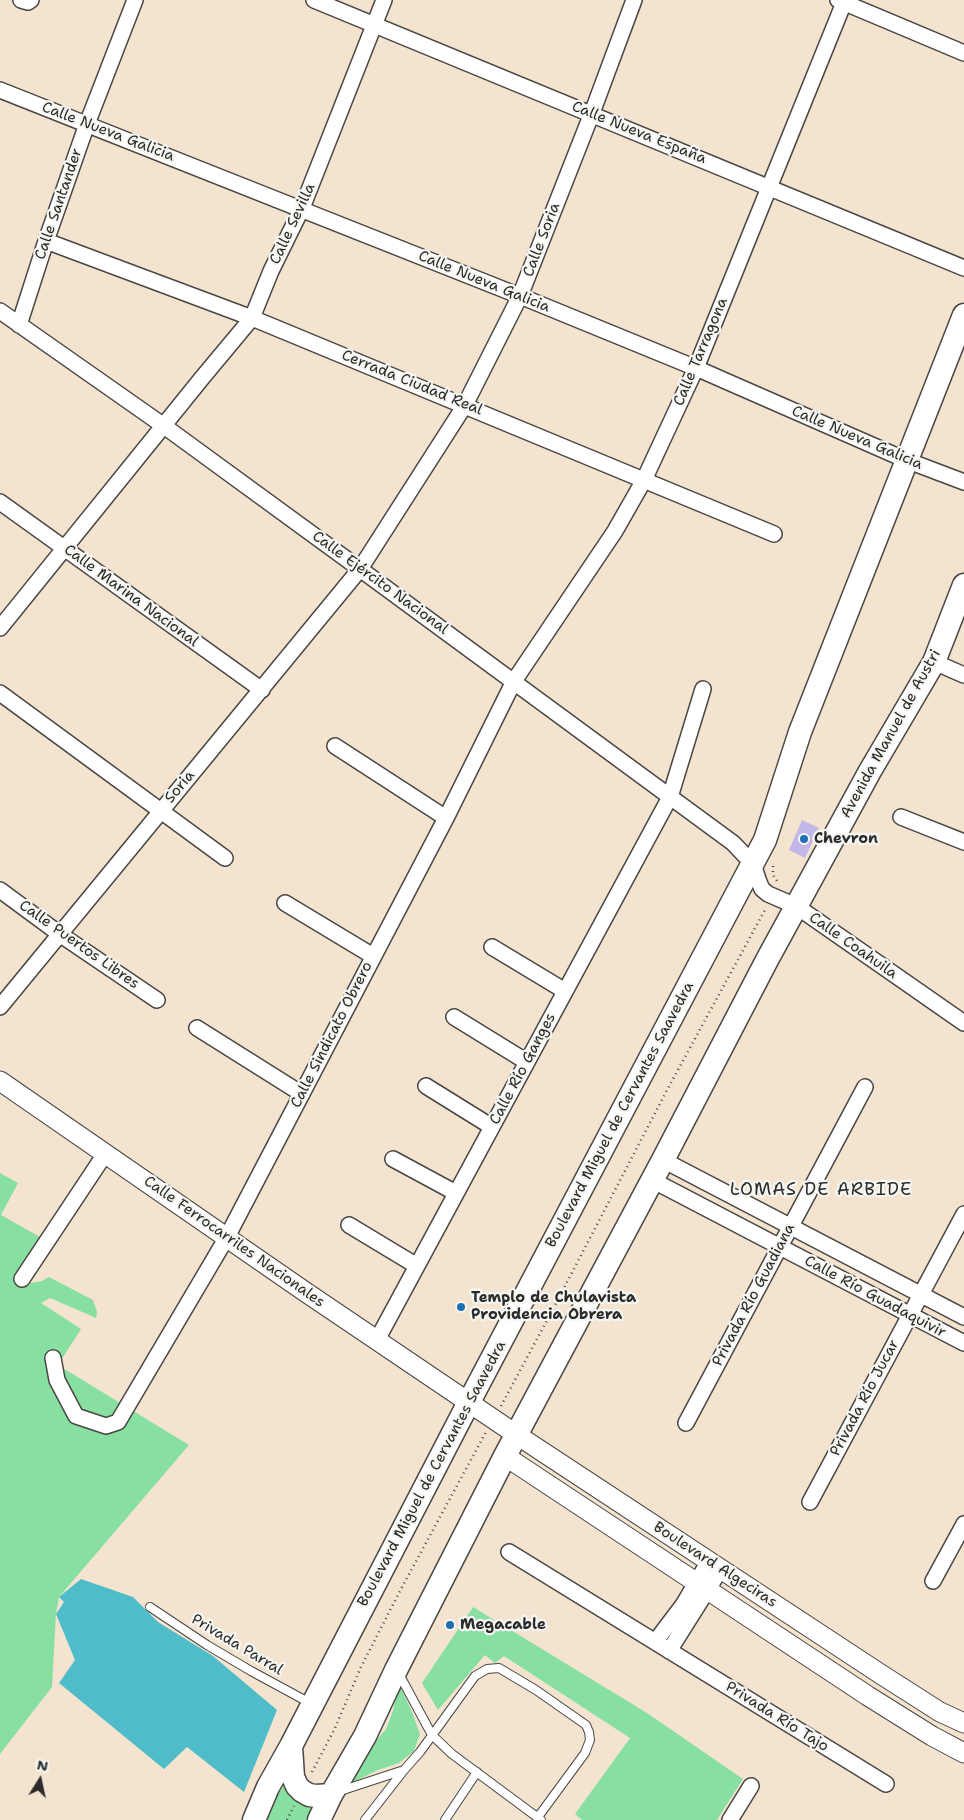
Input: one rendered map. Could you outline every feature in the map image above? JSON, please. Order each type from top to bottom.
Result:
[{"type":"main road","name":"Boulevard Miguel de Cervantes Saavedra","points":[[254,1820],[268,1787],[765,840],[800,732],[964,315]]},
{"type":"main road","name":"Avenida Manuel de Austri","points":[[796,906],[870,770],[934,662],[964,585]]},
{"type":"main road","points":[[318,1820],[365,1736],[396,1670],[505,1456],[664,1160],[796,906]]},
{"type":"main road","points":[[291,1746],[294,1782],[302,1791],[316,1796],[331,1794]]},
{"type":"street","points":[[22,0],[28,2],[31,0]]},
{"type":"street","name":"Calle Santander","points":[[19,325],[87,124],[135,0]]},
{"type":"street","name":"Calle Nueva España","points":[[314,0],[964,268]]},
{"type":"street","name":"Calle Sevilla","points":[[0,628],[252,318],[271,271],[302,208],[384,0]]},
{"type":"street","name":"Calle Soria","points":[[360,569],[464,405],[520,296],[634,0]]},
{"type":"street","points":[[842,1],[964,53]]},
{"type":"street","name":"Calle Tarragona","points":[[514,681],[615,531],[644,480],[696,368],[842,1]]},
{"type":"street","name":"Calle Nueva Galicia","points":[[0,90],[302,208],[520,296],[696,368],[906,460],[964,482]]},
{"type":"street","name":"Cerrada Ciudad Real","points":[[46,241],[252,318],[774,534]]},
{"type":"street","name":"Calle Ejército Nacional","points":[[0,311],[164,426],[514,681],[732,843],[753,864]]},
{"type":"street","name":"Calle Marina Nacional","points":[[0,502],[262,690]]},
{"type":"street","name":"Soria","points":[[0,1007],[360,569]]},
{"type":"street","points":[[934,662],[964,675]]},
{"type":"street","name":"Calle Sindicato Obrero","points":[[53,1358],[57,1380],[76,1416],[106,1426],[118,1422],[226,1237],[446,818],[514,681]]},
{"type":"street","name":"Calle Río Ganges","points":[[377,1340],[670,797],[703,689]]},
{"type":"street","points":[[0,693],[225,858]]},
{"type":"street","points":[[335,746],[446,818]]},
{"type":"street","points":[[901,817],[964,842]]},
{"type":"street","points":[[753,864],[762,889],[772,896]]},
{"type":"street","name":"Calle Puertos Libres","points":[[0,890],[61,935],[158,1000]]},
{"type":"street","name":"Calle Coahuila","points":[[772,896],[796,906],[964,1023]]},
{"type":"street","points":[[285,903],[373,956]]},
{"type":"street","points":[[492,947],[565,991]]},
{"type":"street","points":[[454,1017],[527,1062]]},
{"type":"street","points":[[197,1028],[302,1094]]},
{"type":"street","name":"Calle Ferrocarriles Nacionales","points":[[0,1081],[469,1402]]},
{"type":"street","points":[[426,1086],[492,1127]]},
{"type":"street","name":"Privada Río Guadiana","points":[[686,1423],[865,1086]]},
{"type":"street","points":[[22,1280],[105,1154]]},
{"type":"street","points":[[393,1159],[456,1193]]},
{"type":"street","name":"Calle Río Guadaquivir","points":[[664,1160],[964,1317]]},
{"type":"street","name":"Calle Río Guadaquivir","points":[[652,1180],[964,1343]]},
{"type":"street","name":"Privada Río Jucar","points":[[810,1502],[964,1214]]},
{"type":"street","points":[[349,1225],[417,1266]]},
{"type":"street","name":"Boulevard Algeciras","points":[[469,1402],[899,1686],[940,1712],[964,1723]]},
{"type":"street","name":"Boulevard Algeciras","points":[[505,1456],[868,1696],[932,1736],[964,1753]]},
{"type":"street","points":[[933,1581],[964,1524]]},
{"type":"street","name":"Privada Río Tajo","points":[[509,1552],[886,1784]]},
{"type":"street","points":[[669,1651],[715,1565]]},
{"type":"street","points":[[655,1642],[703,1586]]},
{"type":"street","points":[[730,1820],[751,1786]]},
{"type":"lane","name":"Privada Parral","points":[[150,1607],[214,1649],[312,1704]]},
{"type":"lane","points":[[365,1820],[420,1752],[432,1735],[475,1676],[481,1671],[499,1668],[536,1690],[586,1725],[590,1740],[585,1753],[539,1819],[452,1754],[432,1735],[396,1670]]},
{"type":"lane","points":[[331,1794],[404,1770]]},
{"type":"lane","points":[[445,1820],[477,1772]]},
{"type":"path","points":[[287,1820],[335,1728],[361,1667],[397,1598],[772,896]]},
{"type":"green space","points":[[0,1173],[18,1183],[1,1215],[40,1237],[19,1273],[25,1284],[42,1281],[49,1277],[93,1300],[97,1312],[96,1318],[50,1298],[41,1303],[81,1329],[58,1365],[189,1445],[59,1597],[56,1614],[52,1687],[0,1754]]},
{"type":"green space","points":[[473,1607],[647,1713],[743,1779],[717,1820],[582,1820],[575,1814],[630,1738],[504,1656],[495,1663],[485,1655],[438,1710],[422,1683]]},
{"type":"green space","points":[[400,1686],[420,1734],[414,1751],[399,1763],[378,1770],[353,1782],[360,1759],[386,1729]]},
{"type":"green space","points":[[291,1775],[318,1799],[310,1820],[264,1820],[266,1812]]},
{"type":"water","points":[[81,1579],[133,1597],[158,1622],[213,1656],[277,1710],[244,1792],[187,1747],[164,1769],[59,1683],[75,1660],[56,1614],[64,1602],[59,1597]]},
{"type":"building","name":"Chevron","points":[[802,820],[819,828],[805,858],[789,850]]},
{"type":"place","name":"Chevron","points":[[804,839]]},
{"type":"place","name":"Templo de Chulavista Providencia Obrera","points":[[461,1307]]},
{"type":"place","name":"Megacable","points":[[450,1625]]},
{"type":"district","name":"LOMAS DE ARBIDE","points":[[821,1190]]}]
